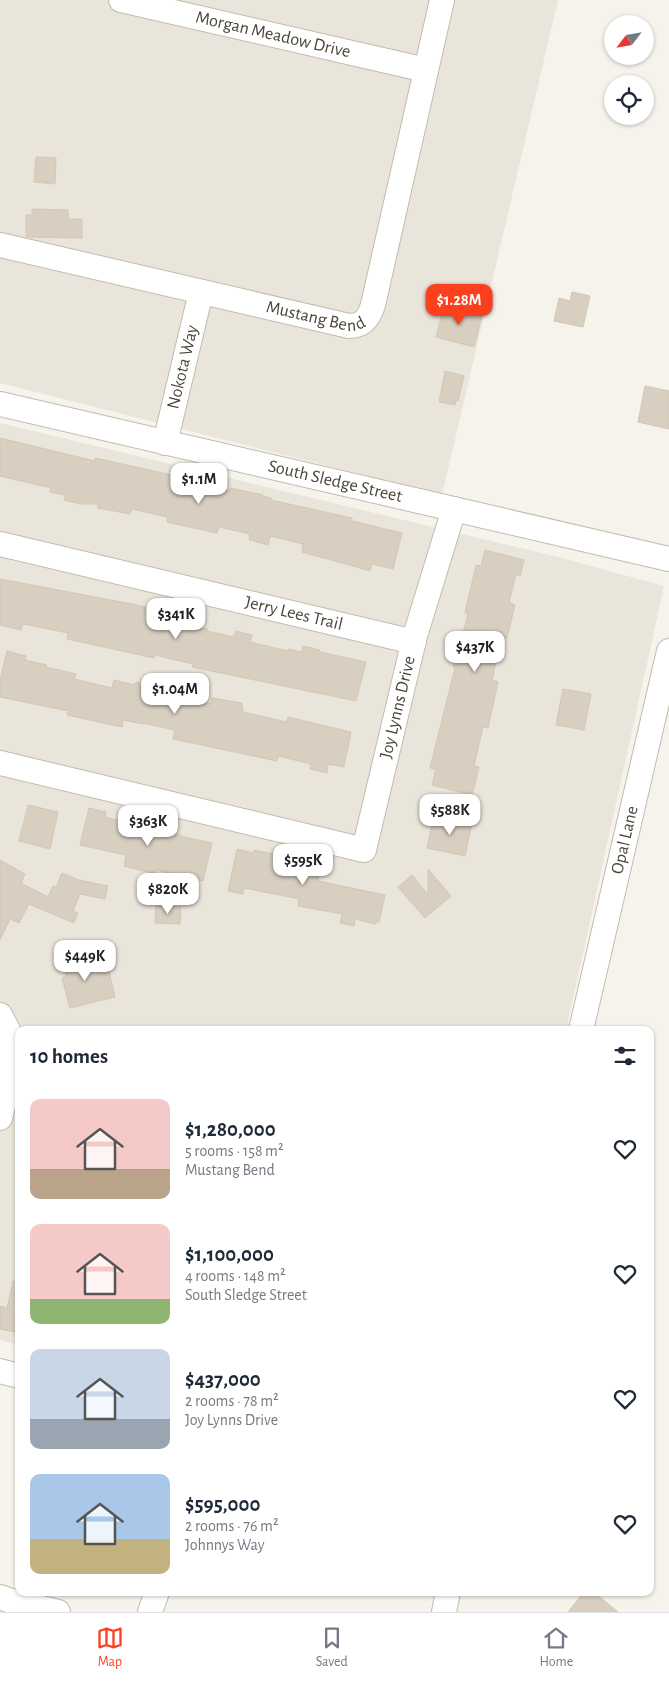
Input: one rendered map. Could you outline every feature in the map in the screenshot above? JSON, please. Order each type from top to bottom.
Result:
[{"type":"street","name":"Morgan Meadow Drive","points":[[121,0],[426,70]]},
{"type":"street","name":"Mustang Bend","points":[[0,245],[349,326],[356,326],[366,320],[373,305],[442,0]]},
{"type":"street","name":"Nokota Way","points":[[165,443],[201,292]]},
{"type":"street","name":"South Sledge Street","points":[[0,404],[669,559]]},
{"type":"street","name":"Joy Lynns Drive","points":[[0,763],[364,850],[414,642],[454,509]]},
{"type":"street","name":"Jerry Lees Trail","points":[[0,544],[414,642]]},
{"type":"street","name":"Opal Lane","points":[[582,1026],[669,651]]},
{"type":"street","points":[[0,1015],[8,1030],[10,1077],[0,1118]]},
{"type":"street","points":[[0,1371],[15,1375]]},
{"type":"street","points":[[150,1612],[156,1596]]},
{"type":"street","points":[[444,1612],[447,1596]]},
{"type":"street","points":[[0,1597],[58,1612]]},
{"type":"shaded area","points":[[0,0],[558,0],[442,495],[0,383]]},
{"type":"shaded area","points":[[0,423],[554,556],[664,586],[567,1026],[15,1026],[15,1344],[0,1340]]},
{"type":"building","points":[[36,157],[56,158],[55,184],[34,182]]},
{"type":"building","points":[[32,209],[68,210],[68,219],[82,219],[82,238],[26,237],[26,215],[32,215]]},
{"type":"building","points":[[572,292],[590,296],[583,327],[554,321],[559,298],[570,301]]},
{"type":"building","points":[[444,306],[482,316],[474,347],[436,337]]},
{"type":"building","points":[[445,371],[464,376],[458,401],[456,400],[455,405],[439,402]]},
{"type":"building","points":[[645,386],[669,391],[669,429],[638,422]]},
{"type":"building","points":[[0,438],[95,461],[95,458],[176,476],[175,483],[207,490],[208,486],[229,491],[230,488],[263,495],[271,498],[271,500],[352,518],[352,521],[402,533],[393,569],[372,564],[370,571],[302,552],[303,544],[270,536],[268,545],[249,540],[250,534],[219,527],[217,533],[167,522],[167,517],[132,509],[130,514],[98,508],[98,504],[80,504],[64,500],[65,495],[50,492],[51,488],[0,476]]},
{"type":"building","points":[[485,550],[524,560],[520,576],[516,575],[509,602],[515,605],[507,638],[504,637],[502,644],[500,644],[492,680],[498,682],[488,728],[483,727],[474,766],[479,767],[472,795],[432,785],[436,769],[430,768],[455,668],[453,667],[458,645],[460,645],[468,614],[465,613],[476,565],[481,566]]},
{"type":"building","points":[[0,579],[132,604],[197,619],[195,627],[234,637],[236,631],[252,635],[250,642],[288,651],[288,649],[302,652],[303,646],[320,650],[320,652],[366,662],[356,701],[192,667],[193,664],[155,655],[154,658],[67,639],[68,633],[23,624],[21,630],[0,625]]},
{"type":"building","points":[[7,651],[26,656],[25,660],[47,665],[46,667],[76,674],[74,679],[112,688],[114,680],[135,685],[136,682],[177,692],[176,696],[211,704],[212,698],[242,703],[243,712],[287,722],[288,717],[351,732],[344,767],[328,764],[327,773],[310,769],[311,764],[278,756],[277,761],[173,739],[175,730],[123,720],[122,727],[67,715],[68,711],[0,697],[0,680]]},
{"type":"building","points":[[563,689],[591,694],[584,730],[556,725]]},
{"type":"building","points":[[28,805],[58,812],[50,849],[19,841]]},
{"type":"building","points":[[89,808],[106,812],[105,817],[120,821],[119,827],[147,834],[150,825],[167,829],[184,837],[212,843],[203,881],[157,870],[156,874],[124,866],[126,855],[80,845]]},
{"type":"building","points":[[434,815],[472,823],[465,856],[427,848]]},
{"type":"building","points":[[237,849],[253,853],[254,850],[307,861],[306,864],[321,868],[318,881],[385,895],[379,922],[376,921],[376,924],[355,919],[354,926],[340,923],[342,914],[298,906],[299,899],[244,888],[243,894],[228,891]]},
{"type":"building","points":[[0,860],[25,874],[21,883],[48,897],[53,886],[56,887],[62,873],[79,880],[108,886],[105,899],[80,894],[73,911],[78,913],[74,923],[29,904],[19,923],[10,919],[0,940]]},
{"type":"building","points":[[428,869],[451,896],[425,918],[398,887],[412,875],[428,895]]},
{"type":"building","points":[[156,906],[181,907],[180,924],[155,923]]},
{"type":"building","points":[[87,952],[93,974],[109,971],[115,997],[70,1008],[62,978],[66,977],[62,958]]},
{"type":"building","points":[[13,1281],[15,1281],[15,1332],[0,1329],[0,1306],[7,1308]]},
{"type":"building","points":[[581,1596],[599,1596],[618,1612],[568,1612]]}]
